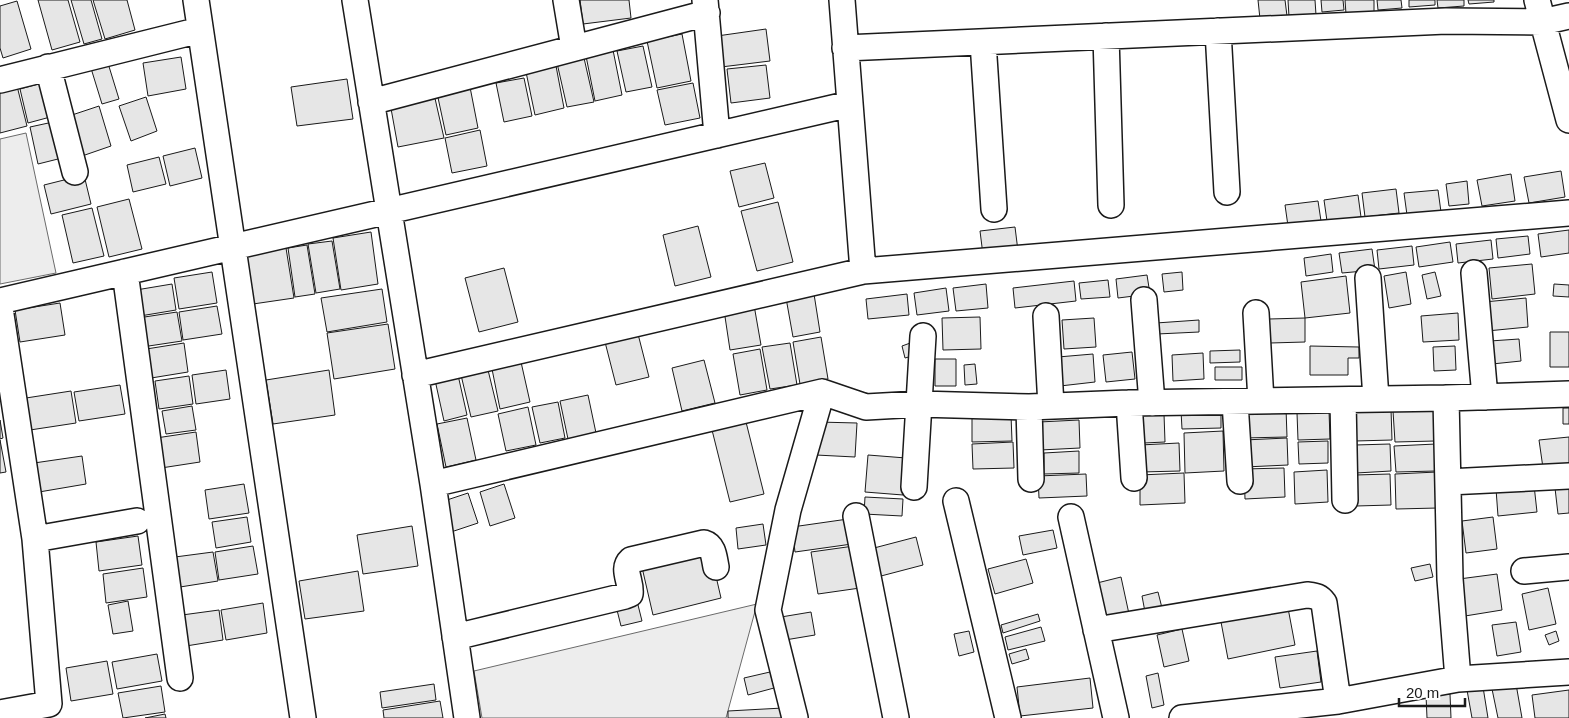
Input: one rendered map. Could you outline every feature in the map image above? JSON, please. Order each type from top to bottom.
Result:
[{"type":"street","points":[[196,0],[303,718]]},
{"type":"street","points":[[355,0],[433,484],[467,718]]},
{"type":"street","points":[[566,0],[574,48]]},
{"type":"street","points":[[842,0],[863,271]]},
{"type":"street","points":[[371,102],[574,48],[706,7],[717,135]]},
{"type":"street","points":[[846,48],[1446,21],[1539,11],[1569,16]]},
{"type":"street","points":[[1539,11],[1569,120]]},
{"type":"street","points":[[0,80],[200,30]]},
{"type":"street","points":[[1218,31],[1228,192]]},
{"type":"street","points":[[1106,36],[1111,205]]},
{"type":"street","points":[[983,42],[994,209]]},
{"type":"street","points":[[48,68],[75,172]]},
{"type":"street","points":[[0,301],[850,104]]},
{"type":"street","points":[[415,375],[863,271],[1569,213]]},
{"type":"street","points":[[125,272],[180,678]]},
{"type":"street","points":[[1474,273],[1485,397]]},
{"type":"street","points":[[1368,278],[1376,399]]},
{"type":"street","points":[[1134,478],[1140,403],[1144,300]]},
{"type":"street","points":[[0,308],[35,539],[49,704],[0,713]]},
{"type":"street","points":[[1256,313],[1261,401]]},
{"type":"street","points":[[1031,479],[1040,407],[1046,316]]},
{"type":"street","points":[[914,487],[922,336]]},
{"type":"street","points":[[433,484],[822,392],[866,406],[919,404],[1040,407],[1140,403],[1569,394]]},
{"type":"street","points":[[795,718],[768,610],[788,510],[822,392]]},
{"type":"street","points":[[1446,398],[1450,579],[1458,679]]},
{"type":"street","points":[[1343,400],[1345,500]]},
{"type":"street","points":[[1236,402],[1240,481]]},
{"type":"street","points":[[1448,482],[1569,476]]},
{"type":"street","points":[[956,501],[1008,718]]},
{"type":"street","points":[[856,516],[896,718]]},
{"type":"street","points":[[1072,517],[1116,718]]},
{"type":"street","points":[[35,539],[137,521]]},
{"type":"street","points":[[455,637],[630,594],[631,589],[626,567],[631,560],[704,543],[709,544],[712,548],[716,567]]},
{"type":"street","points":[[1524,571],[1569,566]]},
{"type":"street","points":[[1096,630],[1307,595],[1316,596],[1324,603],[1338,701]]},
{"type":"street","points":[[1182,718],[1338,701],[1458,679],[1569,672]]},
{"type":"shaded area","points":[[26,133],[56,273],[0,284],[0,139]]},
{"type":"shaded area","points":[[757,604],[726,718],[482,718],[474,671]]},
{"type":"building","points":[[38,0],[68,0],[80,42],[52,50]]},
{"type":"building","points":[[71,0],[91,0],[102,39],[84,44]]},
{"type":"building","points":[[93,0],[127,0],[135,30],[105,39]]},
{"type":"building","points":[[580,0],[629,0],[631,18],[583,24]]},
{"type":"building","points":[[1258,0],[1285,0],[1287,16],[1260,19]]},
{"type":"building","points":[[1288,0],[1315,0],[1316,15],[1289,17]]},
{"type":"building","points":[[1321,0],[1343,0],[1344,10],[1322,12]]},
{"type":"building","points":[[1345,0],[1374,0],[1374,12],[1346,14]]},
{"type":"building","points":[[1377,0],[1401,0],[1402,8],[1378,10]]},
{"type":"building","points":[[1409,0],[1435,0],[1435,5],[1409,7]]},
{"type":"building","points":[[1437,0],[1464,0],[1464,6],[1438,8]]},
{"type":"building","points":[[1468,0],[1494,0],[1494,2],[1469,4]]},
{"type":"building","points":[[17,1],[31,49],[3,58],[0,48],[0,6]]},
{"type":"building","points":[[766,29],[770,61],[721,67],[717,36]]},
{"type":"building","points":[[682,34],[691,81],[657,88],[647,41]]},
{"type":"building","points":[[643,46],[652,87],[626,92],[617,51]]},
{"type":"building","points":[[613,50],[622,95],[595,101],[586,56]]},
{"type":"building","points":[[181,57],[186,89],[148,96],[143,63]]},
{"type":"building","points":[[584,58],[594,102],[567,107],[557,63]]},
{"type":"building","points":[[107,60],[119,99],[102,104],[90,65]]},
{"type":"building","points":[[766,65],[770,98],[731,103],[727,69]]},
{"type":"building","points":[[556,66],[564,108],[535,115],[526,72]]},
{"type":"building","points":[[524,78],[532,116],[504,122],[496,83]]},
{"type":"building","points":[[347,79],[353,119],[297,126],[291,87]]},
{"type":"building","points":[[46,82],[54,116],[28,123],[20,89]]},
{"type":"building","points":[[693,83],[700,118],[665,125],[657,90]]},
{"type":"building","points":[[17,86],[27,126],[0,133],[0,90]]},
{"type":"building","points":[[470,87],[478,128],[446,135],[437,93]]},
{"type":"building","points":[[434,94],[444,138],[398,147],[390,103]]},
{"type":"building","points":[[146,97],[157,131],[131,141],[119,106]]},
{"type":"building","points":[[99,106],[111,146],[82,156],[69,116]]},
{"type":"building","points":[[53,122],[62,158],[38,164],[30,127]]},
{"type":"building","points":[[480,130],[487,166],[452,173],[445,138]]},
{"type":"building","points":[[195,148],[202,178],[170,186],[163,156]]},
{"type":"building","points":[[159,157],[166,184],[133,192],[127,165]]},
{"type":"building","points":[[765,163],[774,198],[739,207],[730,171]]},
{"type":"building","points":[[1561,171],[1565,197],[1529,203],[1524,177]]},
{"type":"building","points":[[1511,174],[1515,201],[1482,206],[1477,180]]},
{"type":"building","points":[[84,175],[91,204],[51,214],[44,185]]},
{"type":"building","points":[[1467,181],[1469,204],[1449,206],[1446,184]]},
{"type":"building","points":[[1396,189],[1399,213],[1365,217],[1362,193]]},
{"type":"building","points":[[1438,190],[1441,212],[1407,215],[1404,193]]},
{"type":"building","points":[[1358,195],[1361,217],[1327,221],[1324,200]]},
{"type":"building","points":[[129,199],[142,249],[109,257],[97,207]]},
{"type":"building","points":[[1318,201],[1321,221],[1288,226],[1285,205]]},
{"type":"building","points":[[778,202],[793,262],[757,271],[741,211]]},
{"type":"building","points":[[92,208],[104,256],[73,263],[62,215]]},
{"type":"building","points":[[698,226],[711,277],[675,286],[663,235]]},
{"type":"building","points":[[1015,227],[1018,251],[983,255],[980,231]]},
{"type":"building","points":[[1569,230],[1569,253],[1541,257],[1538,234]]},
{"type":"building","points":[[371,232],[378,284],[341,290],[333,238]]},
{"type":"building","points":[[1528,236],[1530,254],[1498,258],[1496,239]]},
{"type":"building","points":[[1491,240],[1493,259],[1458,263],[1456,244]]},
{"type":"building","points":[[332,241],[340,289],[316,293],[308,244]]},
{"type":"building","points":[[1450,242],[1453,262],[1419,267],[1416,247]]},
{"type":"building","points":[[307,245],[315,294],[295,297],[288,248]]},
{"type":"building","points":[[1412,246],[1414,265],[1379,269],[1377,250]]},
{"type":"building","points":[[286,248],[294,298],[253,304],[246,255]]},
{"type":"building","points":[[1372,249],[1375,270],[1342,273],[1339,253]]},
{"type":"building","points":[[1331,254],[1333,272],[1306,276],[1304,258]]},
{"type":"building","points":[[1532,264],[1535,294],[1492,299],[1489,268]]},
{"type":"building","points":[[504,268],[518,322],[479,332],[465,278]]},
{"type":"building","points":[[212,272],[217,303],[179,309],[174,278]]},
{"type":"building","points":[[1182,272],[1183,290],[1164,292],[1162,274]]},
{"type":"building","points":[[1406,272],[1411,304],[1389,308],[1384,276]]},
{"type":"building","points":[[1435,272],[1441,296],[1427,299],[1422,275]]},
{"type":"building","points":[[1147,275],[1150,294],[1118,298],[1116,279]]},
{"type":"building","points":[[1346,276],[1350,313],[1305,318],[1301,282]]},
{"type":"building","points":[[1108,280],[1110,297],[1081,299],[1079,283]]},
{"type":"building","points":[[1074,281],[1076,301],[1015,308],[1013,288]]},
{"type":"building","points":[[172,284],[176,310],[140,316],[136,290]]},
{"type":"building","points":[[986,284],[988,308],[956,311],[953,288]]},
{"type":"building","points":[[1554,284],[1569,285],[1569,297],[1553,296]]},
{"type":"building","points":[[946,288],[949,311],[917,315],[914,293]]},
{"type":"building","points":[[382,289],[387,322],[327,332],[321,298]]},
{"type":"building","points":[[814,294],[820,332],[793,337],[786,298]]},
{"type":"building","points":[[907,294],[909,315],[868,319],[866,299]]},
{"type":"building","points":[[1526,298],[1528,327],[1487,331],[1484,302]]},
{"type":"building","points":[[60,303],[65,335],[20,342],[15,310]]},
{"type":"building","points":[[754,305],[761,345],[730,350],[724,310]]},
{"type":"building","points":[[217,306],[222,334],[183,340],[179,312]]},
{"type":"building","points":[[177,312],[182,341],[142,347],[138,318]]},
{"type":"building","points":[[1458,313],[1459,340],[1423,342],[1421,316]]},
{"type":"building","points":[[980,317],[981,349],[943,350],[942,318]]},
{"type":"building","points":[[1094,318],[1096,347],[1064,349],[1062,320]]},
{"type":"building","points":[[1305,318],[1305,342],[1270,343],[1269,319]]},
{"type":"building","points":[[1199,320],[1199,332],[1157,334],[1156,323]]},
{"type":"building","points":[[388,324],[395,369],[334,379],[327,333]]},
{"type":"building","points":[[1550,332],[1569,332],[1569,367],[1550,367]]},
{"type":"building","points":[[638,334],[649,377],[616,385],[605,342]]},
{"type":"building","points":[[821,337],[828,379],[800,384],[793,342]]},
{"type":"building","points":[[1519,339],[1521,361],[1492,364],[1490,341]]},
{"type":"building","points":[[913,342],[916,355],[905,358],[902,346]]},
{"type":"building","points":[[184,343],[188,372],[145,379],[140,350]]},
{"type":"building","points":[[790,343],[797,385],[770,389],[762,347]]},
{"type":"building","points":[[1310,346],[1359,347],[1359,358],[1348,358],[1348,375],[1310,375]]},
{"type":"building","points":[[1455,346],[1456,370],[1434,371],[1433,347]]},
{"type":"building","points":[[760,349],[767,390],[740,395],[733,354]]},
{"type":"building","points":[[1240,350],[1240,362],[1210,363],[1210,351]]},
{"type":"building","points":[[1132,352],[1135,379],[1106,382],[1103,355]]},
{"type":"building","points":[[1203,353],[1204,379],[1173,381],[1172,355]]},
{"type":"building","points":[[1093,354],[1095,382],[1060,386],[1058,357]]},
{"type":"building","points":[[935,359],[956,359],[956,386],[935,386]]},
{"type":"building","points":[[704,360],[715,403],[682,411],[672,368]]},
{"type":"building","points":[[521,362],[530,402],[500,409],[492,369]]},
{"type":"building","points":[[975,364],[977,384],[965,385],[964,365]]},
{"type":"building","points":[[1215,367],[1242,367],[1242,380],[1215,380]]},
{"type":"building","points":[[226,370],[230,399],[196,404],[192,375]]},
{"type":"building","points":[[329,370],[335,415],[273,424],[266,380]]},
{"type":"building","points":[[488,370],[498,411],[471,417],[461,375]]},
{"type":"building","points":[[458,375],[467,415],[444,421],[435,380]]},
{"type":"building","points":[[189,376],[193,404],[159,409],[155,381]]},
{"type":"building","points":[[120,385],[125,414],[79,421],[74,392]]},
{"type":"building","points":[[71,391],[76,423],[30,430],[26,398]]},
{"type":"building","points":[[588,395],[596,433],[568,439],[560,401]]},
{"type":"building","points":[[558,402],[565,438],[540,443],[532,407]]},
{"type":"building","points":[[192,406],[196,430],[166,434],[162,411]]},
{"type":"building","points":[[528,407],[536,445],[506,451],[498,414]]},
{"type":"building","points":[[1286,408],[1287,437],[1244,438],[1243,410]]},
{"type":"building","points":[[1563,408],[1569,408],[1569,424],[1563,424]]},
{"type":"building","points":[[1221,409],[1221,428],[1182,429],[1181,411]]},
{"type":"building","points":[[1391,409],[1392,440],[1355,441],[1354,411]]},
{"type":"building","points":[[1434,410],[1435,441],[1395,442],[1393,411]]},
{"type":"building","points":[[1329,411],[1330,439],[1298,440],[1297,413]]},
{"type":"building","points":[[1164,414],[1165,442],[1144,443],[1143,415]]},
{"type":"building","points":[[1011,415],[1012,441],[972,442],[972,417]]},
{"type":"building","points":[[467,418],[476,460],[446,467],[437,424]]},
{"type":"building","points":[[745,418],[764,494],[730,502],[711,426]]},
{"type":"building","points":[[0,420],[3,438],[0,439]]},
{"type":"building","points":[[1079,420],[1080,448],[1040,450],[1039,422]]},
{"type":"building","points":[[818,422],[857,423],[855,457],[816,455]]},
{"type":"building","points":[[1223,431],[1224,471],[1185,473],[1184,433]]},
{"type":"building","points":[[196,432],[200,462],[161,468],[156,438]]},
{"type":"building","points":[[1569,437],[1569,465],[1543,468],[1539,440]]},
{"type":"building","points":[[1287,438],[1288,465],[1245,467],[1244,440]]},
{"type":"building","points":[[0,440],[6,472],[0,473]]},
{"type":"building","points":[[1328,441],[1328,463],[1299,464],[1298,442]]},
{"type":"building","points":[[1013,442],[1014,468],[973,469],[972,444]]},
{"type":"building","points":[[1179,443],[1180,471],[1141,472],[1140,445]]},
{"type":"building","points":[[1390,444],[1391,471],[1356,473],[1355,445]]},
{"type":"building","points":[[1436,444],[1436,471],[1396,472],[1394,446]]},
{"type":"building","points":[[1079,451],[1079,473],[1044,474],[1044,453]]},
{"type":"building","points":[[868,455],[906,458],[903,495],[865,492]]},
{"type":"building","points":[[82,456],[86,484],[39,492],[34,463]]},
{"type":"building","points":[[1284,468],[1285,497],[1245,499],[1244,469]]},
{"type":"building","points":[[1327,470],[1328,502],[1295,504],[1294,472]]},
{"type":"building","points":[[1437,472],[1438,508],[1396,509],[1395,474]]},
{"type":"building","points":[[1184,473],[1185,503],[1140,505],[1140,475]]},
{"type":"building","points":[[1086,474],[1087,496],[1039,498],[1038,476]]},
{"type":"building","points":[[1390,474],[1391,505],[1356,506],[1355,475]]},
{"type":"building","points":[[244,484],[249,513],[209,519],[205,490]]},
{"type":"building","points":[[504,484],[515,518],[490,526],[480,492]]},
{"type":"building","points":[[1534,485],[1537,512],[1498,516],[1496,489]]},
{"type":"building","points":[[1569,486],[1569,513],[1558,514],[1555,488]]},
{"type":"building","points":[[468,493],[478,523],[451,532],[441,502]]},
{"type":"building","points":[[865,497],[903,499],[902,516],[864,514]]},
{"type":"building","points":[[247,517],[251,542],[216,548],[212,522]]},
{"type":"building","points":[[1493,517],[1497,549],[1466,553],[1462,521]]},
{"type":"building","points":[[848,519],[852,544],[795,552],[792,527]]},
{"type":"building","points":[[763,524],[766,545],[738,549],[736,528]]},
{"type":"building","points":[[412,526],[418,566],[363,574],[357,535]]},
{"type":"building","points":[[1053,530],[1057,548],[1023,555],[1019,536]]},
{"type":"building","points":[[138,536],[142,565],[99,571],[96,542]]},
{"type":"building","points":[[916,537],[923,565],[881,576],[874,548]]},
{"type":"building","points":[[253,546],[258,574],[219,580],[215,552]]},
{"type":"building","points":[[709,546],[721,598],[653,615],[641,563]]},
{"type":"building","points":[[854,546],[860,588],[818,594],[811,552]]},
{"type":"building","points":[[213,552],[218,581],[180,587],[175,557]]},
{"type":"building","points":[[1026,559],[1033,583],[995,594],[988,569]]},
{"type":"building","points":[[1430,564],[1433,577],[1415,581],[1411,568]]},
{"type":"building","points":[[143,568],[147,597],[106,603],[103,574]]},
{"type":"building","points":[[358,571],[364,611],[305,619],[299,581]]},
{"type":"building","points":[[1497,574],[1502,610],[1465,616],[1459,579]]},
{"type":"building","points":[[1121,577],[1129,614],[1105,619],[1097,583]]},
{"type":"building","points":[[1548,588],[1556,624],[1529,630],[1522,594]]},
{"type":"building","points":[[1158,592],[1162,608],[1145,612],[1142,596]]},
{"type":"building","points":[[128,601],[133,631],[113,634],[108,605]]},
{"type":"building","points":[[637,601],[642,621],[621,626],[616,606]]},
{"type":"building","points":[[263,603],[267,633],[226,640],[221,610]]},
{"type":"building","points":[[1288,608],[1295,645],[1228,659],[1221,622]]},
{"type":"building","points":[[219,610],[223,640],[186,646],[182,615]]},
{"type":"building","points":[[811,612],[815,635],[779,641],[775,618]]},
{"type":"building","points":[[1038,614],[1040,621],[1003,633],[1001,625]]},
{"type":"building","points":[[1516,622],[1521,652],[1497,656],[1492,625]]},
{"type":"building","points":[[1041,627],[1045,641],[1008,650],[1005,637]]},
{"type":"building","points":[[1182,629],[1189,661],[1164,667],[1157,635]]},
{"type":"building","points":[[969,631],[974,652],[959,656],[954,634]]},
{"type":"building","points":[[1556,631],[1559,641],[1549,645],[1545,635]]},
{"type":"building","points":[[1026,649],[1029,659],[1012,664],[1009,654]]},
{"type":"building","points":[[1317,651],[1321,682],[1280,688],[1275,657]]},
{"type":"building","points":[[157,654],[162,681],[117,689],[112,662]]},
{"type":"building","points":[[107,661],[113,694],[71,701],[66,668]]},
{"type":"building","points":[[770,672],[774,688],[748,695],[744,678]]},
{"type":"building","points":[[1158,673],[1164,705],[1152,708],[1146,676]]},
{"type":"building","points":[[1090,678],[1093,708],[1020,716],[1017,687]]},
{"type":"building","points":[[434,684],[436,700],[382,708],[380,692]]},
{"type":"building","points":[[1516,684],[1522,718],[1498,718],[1492,689]]},
{"type":"building","points":[[161,686],[165,712],[123,718],[118,693]]},
{"type":"building","points":[[1483,687],[1488,718],[1472,718],[1467,690]]},
{"type":"building","points":[[1569,690],[1569,718],[1535,718],[1532,695]]},
{"type":"building","points":[[1450,694],[1451,718],[1427,718],[1426,695]]},
{"type":"building","points":[[440,701],[443,718],[384,718],[383,710]]},
{"type":"building","points":[[783,708],[783,718],[728,718],[728,711]]},
{"type":"building","points":[[165,714],[166,718],[145,718]]}]
